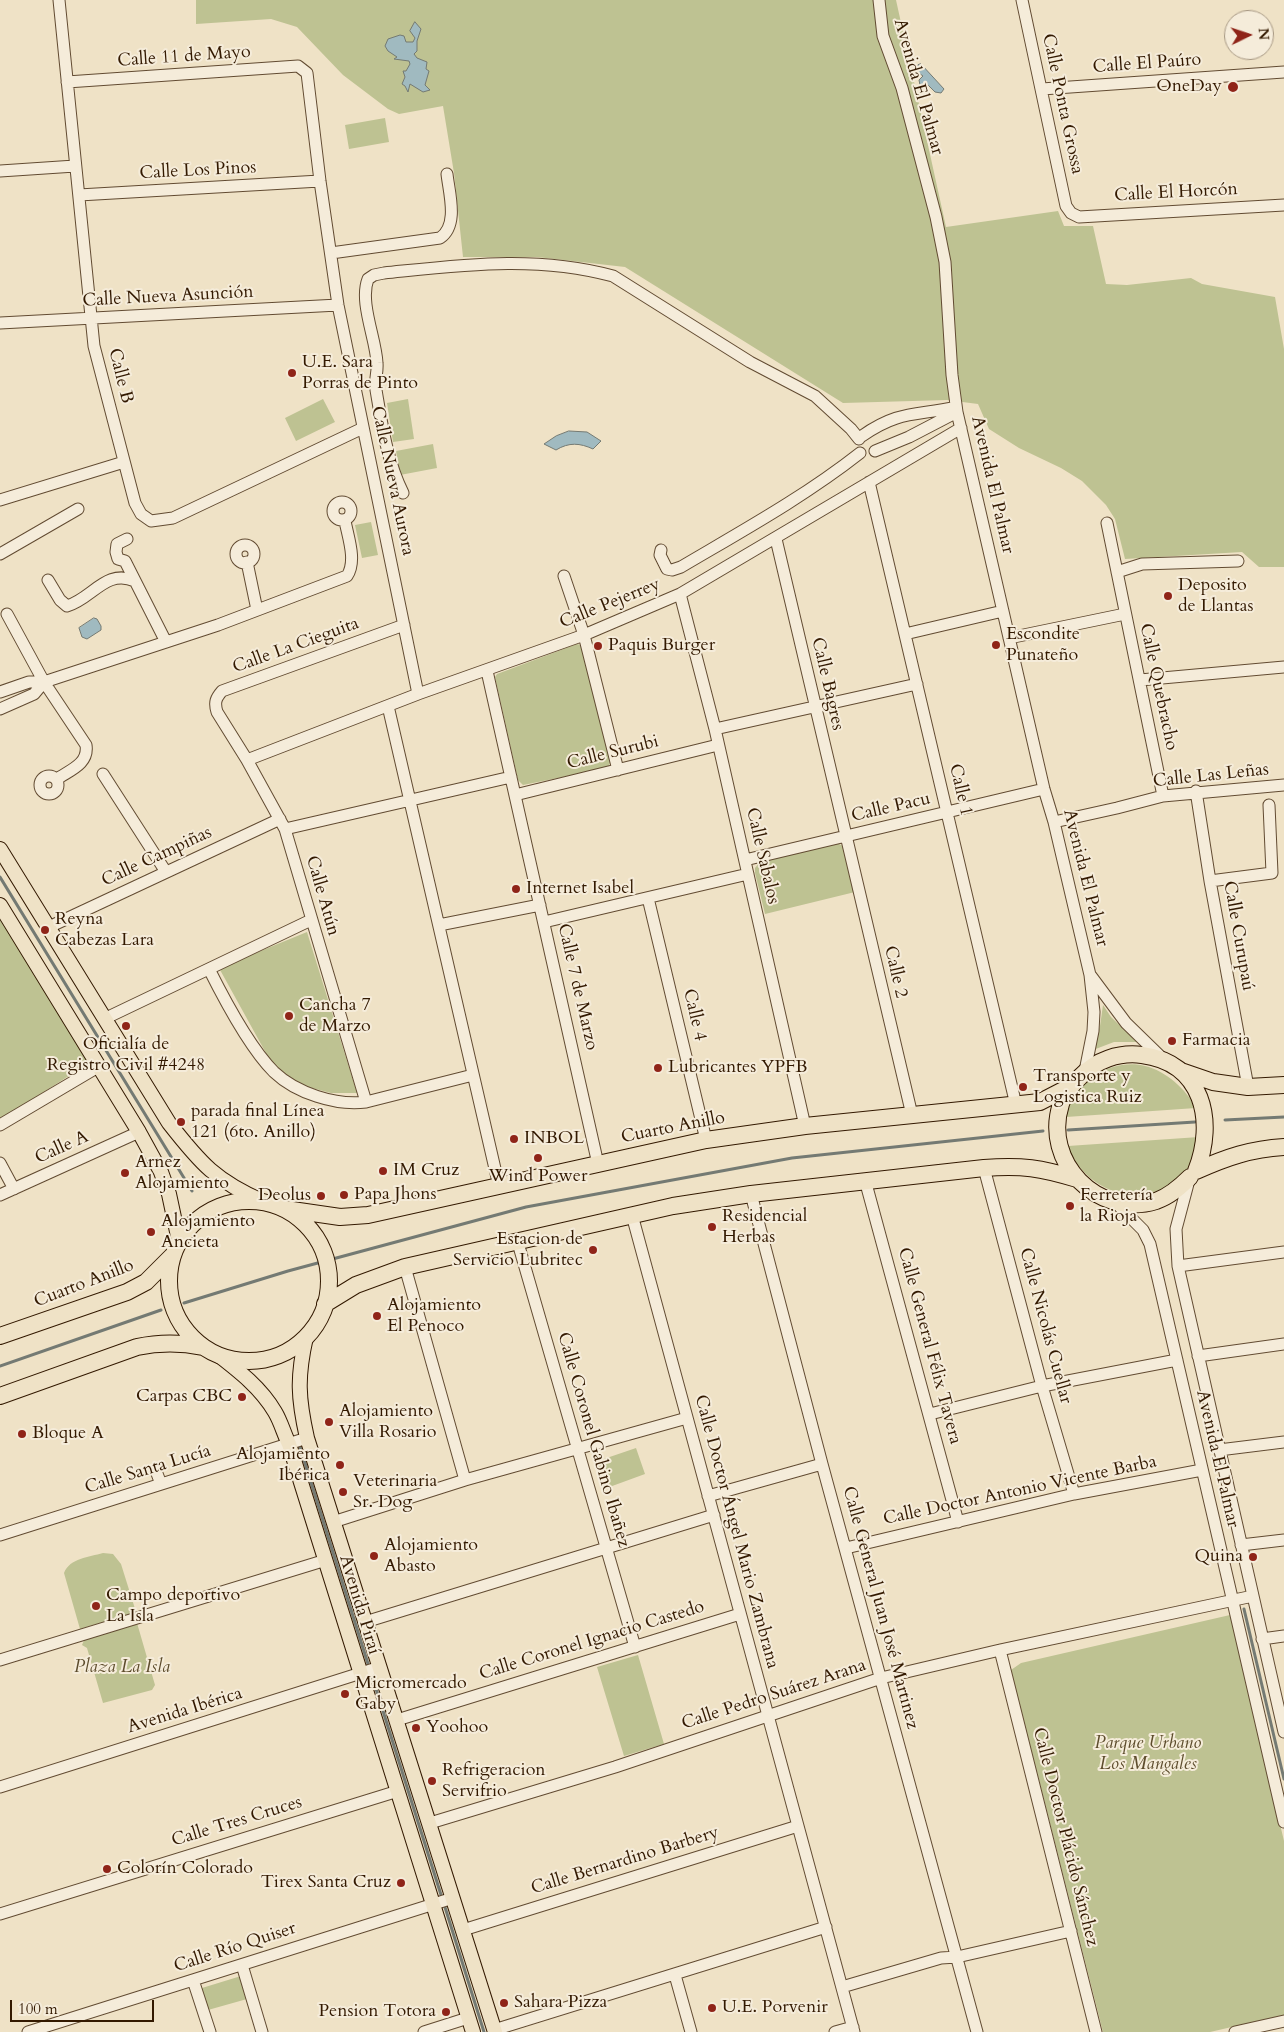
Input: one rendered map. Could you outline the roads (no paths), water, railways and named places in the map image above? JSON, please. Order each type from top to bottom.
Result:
[{"type":"highway","points":[[1284,1085],[1248,1087],[1213,1082],[1150,1056],[1133,1054],[1116,1056],[1100,1061],[1085,1071],[1061,1103],[1057,1124],[1060,1147],[1066,1162],[1077,1179],[1088,1190],[1101,1198],[1116,1203],[1136,1204],[1156,1200],[1175,1191],[1193,1174],[1230,1156],[1260,1148],[1284,1146]]},
{"type":"highway","points":[[1172,1066],[1189,1079],[1197,1090],[1202,1103],[1206,1124],[1204,1153],[1193,1174]]},
{"type":"highway","name":"Cuarto Anillo","points":[[285,1209],[340,1217],[368,1215],[706,1140],[805,1126],[1040,1102],[1072,1086]]},
{"type":"highway","points":[[325,1304],[356,1285],[406,1267],[518,1243],[632,1215],[751,1194],[866,1180],[1013,1166],[1045,1169],[1077,1179]]},
{"type":"highway","points":[[0,1396],[137,1347],[159,1343],[176,1342],[235,1360],[254,1361],[273,1357],[291,1349],[306,1337],[318,1322],[325,1304],[329,1282],[326,1260],[319,1242],[304,1223],[285,1209],[264,1202],[239,1202],[215,1208],[201,1216],[189,1228],[176,1248],[170,1272],[169,1289],[173,1307],[181,1324],[193,1338],[210,1351]]},
{"type":"highway","name":"Cuarto Anillo","points":[[0,1336],[127,1292],[146,1282],[163,1267],[176,1248]]},
{"type":"main road","points":[[0,849],[169,1123],[197,1159],[217,1177],[240,1191],[264,1202]]},
{"type":"main road","points":[[0,905],[139,1132],[161,1172],[170,1194],[176,1248]]},
{"type":"main road","name":"Avenida Piraí","points":[[306,1337],[298,1381],[306,1439],[430,1823],[494,2031]]},
{"type":"main road","name":"Avenida Piraí","points":[[210,1351],[240,1371],[260,1391],[275,1412],[290,1444],[398,1792],[435,1904],[473,2032]]},
{"type":"street","name":"Calle B","points":[[59,0],[90,319],[97,360],[124,462],[141,514],[151,521],[173,518],[363,428]]},
{"type":"street","name":"Avenida El Palmar","points":[[878,0],[883,36],[902,88],[936,217],[945,262],[956,405],[1044,789],[1054,822],[1090,975],[1094,1022],[1085,1071]]},
{"type":"street","name":"Calle Ponta Grossa","points":[[1022,0],[1066,206],[1071,213]]},
{"type":"street","name":"Calle 11 de Mayo","points":[[68,82],[298,66],[303,69]]},
{"type":"street","name":"Calle Nueva Aurora","points":[[303,69],[307,73],[338,305],[418,694]]},
{"type":"street","name":"Calle El Paúro","points":[[1042,89],[1284,72]]},
{"type":"street","points":[[0,171],[75,166]]},
{"type":"street","points":[[331,253],[440,238],[445,234],[451,214],[447,174]]},
{"type":"street","name":"Calle Los Pinos","points":[[79,195],[320,181]]},
{"type":"street","name":"Calle El Horcón","points":[[1071,213],[1079,217],[1284,205]]},
{"type":"street","points":[[403,493],[397,483],[388,452],[374,382],[377,361],[365,292],[368,279],[374,275],[384,273],[485,263],[512,262],[597,272],[613,276],[750,362],[815,396],[861,438],[873,438],[876,444],[874,452]]},
{"type":"street","name":"Calle Nueva Asunción","points":[[0,323],[338,305]]},
{"type":"street","points":[[860,453],[857,446],[861,438],[878,425],[892,418],[956,405]]},
{"type":"street","points":[[661,550],[660,556],[667,569],[672,570],[681,567],[782,507],[860,453],[869,455],[909,437],[956,405]]},
{"type":"street","name":"Calle Pejerrey","points":[[247,760],[418,694],[584,635],[680,594],[961,428]]},
{"type":"street","points":[[0,500],[124,462]]},
{"type":"street","name":"Calle 1","points":[[869,482],[1016,1105]]},
{"type":"street","points":[[0,554],[78,509]]},
{"type":"street","points":[[0,692],[29,682],[44,682],[166,642],[347,576],[352,570],[345,521]]},
{"type":"street","points":[[1107,523],[1125,614]]},
{"type":"street","points":[[127,539],[118,544],[116,552],[118,559],[125,561],[166,642]]},
{"type":"street","name":"Calle Bagres","points":[[776,539],[845,837]]},
{"type":"street","points":[[1117,572],[1142,564],[1238,561]]},
{"type":"street","points":[[247,562],[257,610]]},
{"type":"street","points":[[564,576],[584,635],[618,770]]},
{"type":"street","points":[[48,580],[60,600],[67,606],[77,603],[112,578],[135,581]]},
{"type":"street","name":"Calle Sabalos","points":[[680,594],[715,729],[805,1126]]},
{"type":"street","points":[[905,634],[1003,610]]},
{"type":"street","points":[[7,614],[44,682],[86,745],[87,752],[81,764],[57,779]]},
{"type":"street","name":"Calle Quebracho","points":[[1009,638],[1125,614],[1163,796]]},
{"type":"street","name":"Calle La Cieguita","points":[[217,712],[216,698],[222,691],[404,625]]},
{"type":"street","points":[[1140,680],[1284,667]]},
{"type":"street","name":"Calle 7 de Marzo","points":[[487,670],[598,1164]]},
{"type":"street","points":[[0,709],[34,694],[44,682]]},
{"type":"street","points":[[715,729],[917,684]]},
{"type":"street","points":[[388,706],[499,1186]]},
{"type":"street","name":"Calle Atún","points":[[217,712],[280,818],[366,1102]]},
{"type":"street","name":"Calle Surubi","points":[[515,795],[718,745]]},
{"type":"street","points":[[103,774],[166,872]]},
{"type":"street","points":[[284,830],[512,777]]},
{"type":"street","name":"Calle Las Leñas","points":[[1054,822],[1163,796],[1284,785]]},
{"type":"street","name":"Calle Pacu","points":[[745,860],[1044,789]]},
{"type":"street","name":"Calle Curupaú","points":[[1196,792],[1210,881],[1248,1087]]},
{"type":"street","points":[[1210,881],[1272,873],[1269,805]]},
{"type":"street","name":"Calle Campiñas","points":[[48,927],[280,818]]},
{"type":"street","name":"Calle 2","points":[[845,837],[912,1115]]},
{"type":"street","points":[[544,922],[748,874]]},
{"type":"street","name":"Calle 4","points":[[648,898],[706,1140]]},
{"type":"street","points":[[438,925],[540,905]]},
{"type":"street","points":[[104,1019],[311,920]]},
{"type":"street","points":[[209,968],[219,989],[254,1047],[274,1072],[295,1086],[326,1099],[354,1103],[366,1102],[473,1075]]},
{"type":"street","name":"Avenida El Palmar","points":[[1090,975],[1126,1023],[1172,1066]]},
{"type":"street","points":[[0,1125],[98,1067]]},
{"type":"street","name":"Calle A","points":[[0,1195],[139,1132]]},
{"type":"street","points":[[0,1163],[14,1189]]},
{"type":"street","name":"Calle Nicolás Cuellar","points":[[984,1168],[1042,1386],[1074,1494]]},
{"type":"street","name":"Avenida El Palmar","points":[[1193,1174],[1183,1199],[1176,1229],[1178,1266],[1252,1596],[1284,1728]]},
{"type":"street","name":"Calle General Félix Tavera","points":[[866,1180],[958,1522]]},
{"type":"street","name":"Calle General Juan José Martinez","points":[[751,1194],[822,1464],[882,1678],[977,2032]]},
{"type":"street","name":"Avenida El Palmar","points":[[1116,1203],[1143,1230],[1150,1244],[1232,1600],[1282,1800],[1284,1822]]},
{"type":"street","name":"Calle Doctor Ángel Mario Zambrana","points":[[632,1215],[853,2029]]},
{"type":"street","name":"Calle Coronel Gabino Ibañez","points":[[518,1243],[635,1646]]},
{"type":"street","points":[[1178,1266],[1284,1252]]},
{"type":"street","points":[[406,1267],[465,1480]]},
{"type":"street","points":[[1173,1340],[1184,1334],[1193,1335]]},
{"type":"street","points":[[1198,1356],[1284,1344]]},
{"type":"street","points":[[930,1414],[1042,1386],[1177,1360]]},
{"type":"street","points":[[333,1522],[465,1480],[687,1418]]},
{"type":"street","name":"Calle Santa Lucía","points":[[0,1535],[306,1439]]},
{"type":"street","points":[[1219,1450],[1284,1442]]},
{"type":"street","points":[[708,1496],[822,1464]]},
{"type":"street","name":"Calle Doctor Antonio Vicente Barba","points":[[846,1548],[1074,1494],[1202,1470]]},
{"type":"street","points":[[156,1471],[161,1484]]},
{"type":"street","points":[[365,1622],[714,1515]]},
{"type":"street","points":[[1241,1545],[1284,1540]]},
{"type":"street","points":[[0,1660],[326,1560]]},
{"type":"street","name":"Calle Pedro Suárez Arana","points":[[430,1823],[614,1767],[882,1678],[1000,1650],[1252,1596]]},
{"type":"street","name":"Calle Coronel Ignacio Castedo","points":[[397,1720],[740,1614]]},
{"type":"street","points":[[1262,1639],[1284,1636]]},
{"type":"street","name":"Calle Doctor Plácido Sánchez","points":[[1000,1650],[1096,2032]]},
{"type":"street","name":"Avenida Ibérica","points":[[0,1787],[379,1668]]},
{"type":"street","name":"Calle Tres Cruces","points":[[0,1914],[398,1792]]},
{"type":"street","name":"Calle Bernardino Barbery","points":[[463,1930],[798,1826]]},
{"type":"street","name":"Calle Río Quiser","points":[[28,2032],[63,2027],[194,1980],[452,1898]]},
{"type":"street","points":[[494,2031],[826,1928]]},
{"type":"street","points":[[842,1987],[941,1958],[957,1957],[1071,1931]]},
{"type":"street","points":[[242,1965],[262,2032]]},
{"type":"street","points":[[675,1975],[691,2032]]},
{"type":"street","points":[[194,1980],[210,2032]]},
{"type":"street","points":[[424,2032],[468,2018]]},
{"type":"street","points":[[1235,2032],[1284,2021]]},
{"type":"street","points":[[835,2032],[853,2029]]},
{"type":"water","points":[[415,22],[421,29],[417,41],[417,51],[414,54],[417,58],[427,62],[426,69],[429,71],[425,85],[430,90],[423,92],[410,84],[408,92],[402,84],[405,77],[403,71],[406,71],[410,64],[409,61],[394,59],[397,57],[388,51],[385,46],[388,39],[400,35],[404,36],[406,42],[413,42],[415,38],[410,31]]},
{"type":"water","points":[[921,64],[944,89],[941,93],[935,92],[927,84],[920,85],[919,80],[923,76],[916,71],[918,65]]},
{"type":"water","points":[[569,431],[587,432],[601,441],[593,449],[574,444],[556,450],[544,444],[556,436]]},
{"type":"water","points":[[94,618],[97,619],[101,630],[87,639],[82,637],[79,628]]},
{"type":"waterway","points":[[0,877],[192,1191]]},
{"type":"waterway","points":[[1225,1120],[1284,1117]]},
{"type":"waterway","points":[[1068,1130],[1195,1122]]},
{"type":"waterway","points":[[184,1303],[288,1271],[526,1207],[792,1158],[1043,1131]]},
{"type":"waterway","points":[[0,1366],[161,1310]]},
{"type":"waterway","points":[[299,1444],[369,1667]]},
{"type":"waterway","points":[[1244,1609],[1284,1779]]},
{"type":"waterway","points":[[371,1673],[442,1898]]},
{"type":"waterway","points":[[444,1904],[484,2032]]},
{"type":"place","name":"OneDay","points":[[1233,87]]},
{"type":"place","name":"U.E. Sara Porras de Pinto","points":[[292,373]]},
{"type":"place","name":"Deposito de Llantas","points":[[1168,596]]},
{"type":"place","name":"Escondite Punateño","points":[[996,645]]},
{"type":"place","name":"Paquis Burger","points":[[598,646]]},
{"type":"place","name":"Internet Isabel","points":[[516,889]]},
{"type":"place","name":"Reyna Cabezas Lara","points":[[45,930]]},
{"type":"place","name":"Cancha 7 de Marzo","points":[[289,1016]]},
{"type":"place","name":"Oficialía de Registro Civil #4248","points":[[126,1026]]},
{"type":"place","name":"Farmacia","points":[[1172,1041]]},
{"type":"place","name":"Lubricantes YPFB","points":[[658,1068]]},
{"type":"place","name":"Transporte y Logistica Ruiz","points":[[1023,1087]]},
{"type":"place","name":"parada final Línea 121 (6to. Anillo)","points":[[181,1122]]},
{"type":"place","name":"INBOL","points":[[514,1139]]},
{"type":"place","name":"Wind Power","points":[[538,1158]]},
{"type":"place","name":"IM Cruz","points":[[383,1171]]},
{"type":"place","name":"Arnez Alojamiento","points":[[125,1173]]},
{"type":"place","name":"Papa Jhons","points":[[344,1195]]},
{"type":"place","name":"Deolus","points":[[321,1196]]},
{"type":"place","name":"Ferretería la Rioja","points":[[1070,1206]]},
{"type":"place","name":"Residencial Herbas","points":[[712,1227]]},
{"type":"place","name":"Alojamiento Ancieta","points":[[151,1232]]},
{"type":"place","name":"Estacion de Servicio Lubritec","points":[[593,1250]]},
{"type":"place","name":"Alojamiento El Penoco","points":[[377,1316]]},
{"type":"place","name":"Carpas CBC","points":[[242,1397]]},
{"type":"place","name":"Alojamiento Villa Rosario","points":[[329,1422]]},
{"type":"place","name":"Bloque A","points":[[22,1434]]},
{"type":"place","name":"Alojamiento Ibérica","points":[[340,1465]]},
{"type":"place","name":"Veterinaria Sr. Dog","points":[[343,1492]]},
{"type":"place","name":"Alojamiento Abasto","points":[[374,1556]]},
{"type":"place","name":"Quina","points":[[1253,1557]]},
{"type":"place","name":"Campo deportivo La Isla","points":[[96,1606]]},
{"type":"place","name":"Micromercado Gaby","points":[[345,1694]]},
{"type":"place","name":"Yoohoo","points":[[416,1728]]},
{"type":"place","name":"Refrigeracion Servifrio","points":[[432,1781]]},
{"type":"place","name":"Colorín Colorado","points":[[107,1869]]},
{"type":"place","name":"Tirex Santa Cruz","points":[[401,1883]]},
{"type":"place","name":"Sahara Pizza","points":[[504,2003]]},
{"type":"place","name":"U.E. Porvenir","points":[[712,2008]]},
{"type":"place","name":"Pension Totora","points":[[446,2012]]},
{"type":"park label","name":"Plaza La Isla","points":[[122,1668]]},
{"type":"park label","name":"Parque Urbano Los Mangales","points":[[1148,1754]]}]
